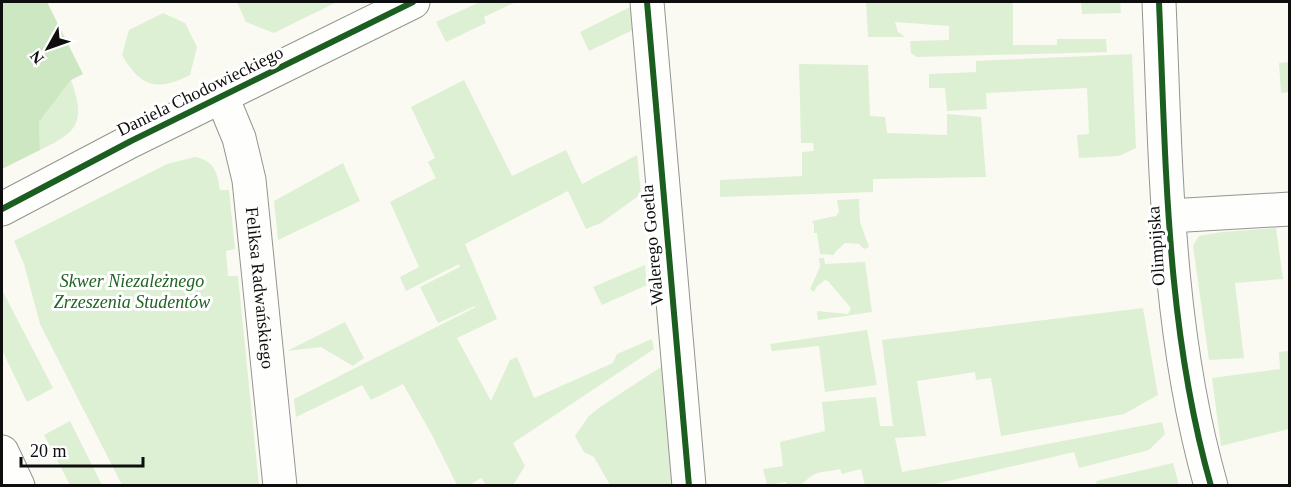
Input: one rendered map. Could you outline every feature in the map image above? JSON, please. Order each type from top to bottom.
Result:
[{"type":"street","name":"Daniela Chodowieckiego","points":[[2,209],[131,141],[413,2]]},
{"type":"street","name":"Walerego Goetla","points":[[647,2],[689,486]]},
{"type":"street","name":"Olimpijska","points":[[1159,2],[1169,216],[1178,329],[1191,407],[1211,486]]},
{"type":"street","name":"Feliksa Radwańskiego","points":[[222,97],[239,138],[249,180],[280,486]]},
{"type":"street","points":[[1169,216],[1290,208]]},
{"type":"street","points":[[2,452],[18,486]]},
{"type":"green space","points":[[2,2],[47,2],[83,74],[71,80],[39,122],[40,150],[2,169]]},
{"type":"green space","points":[[237,2],[337,2],[274,33],[246,22]]},
{"type":"green space","points":[[480,2],[516,2],[484,17],[486,23],[446,42],[436,22]]},
{"type":"green space","points":[[866,2],[1013,2],[1013,45],[1057,45],[1057,39],[1106,39],[1107,52],[917,57],[911,53],[910,41],[949,40],[949,26],[895,22],[898,32],[905,37],[868,37]]},
{"type":"green space","points":[[1081,2],[1120,2],[1121,13],[1082,14]]},
{"type":"green space","points":[[630,7],[637,28],[589,51],[580,32]]},
{"type":"green space","points":[[163,13],[185,23],[197,47],[190,75],[168,84],[159,85],[143,80],[122,55],[129,30]]},
{"type":"green space","points":[[1132,54],[1136,148],[1119,156],[1079,158],[1077,135],[1089,134],[1087,88],[986,93],[987,109],[947,111],[945,88],[929,88],[929,74],[976,72],[976,61]]},
{"type":"green space","points":[[1289,62],[1289,92],[1281,93],[1279,63]]},
{"type":"green space","points":[[799,64],[868,65],[870,116],[885,117],[887,133],[947,135],[947,114],[981,117],[986,177],[873,179],[873,192],[720,197],[720,180],[802,176],[802,152],[814,151],[813,143],[801,143]]},
{"type":"green space","points":[[71,80],[78,106],[75,124],[63,137],[40,150],[39,122]]},
{"type":"green space","points":[[464,80],[512,176],[566,150],[582,184],[637,155],[641,194],[601,223],[586,229],[568,191],[465,244],[497,319],[457,338],[491,401],[510,360],[517,357],[534,398],[613,363],[617,354],[652,339],[654,349],[513,443],[525,466],[513,485],[486,485],[481,478],[470,485],[457,485],[403,384],[371,400],[362,385],[296,417],[294,399],[476,307],[438,323],[420,287],[460,267],[459,264],[406,291],[400,277],[419,267],[390,202],[436,178],[428,162],[435,158],[411,107]]},
{"type":"green space","name":"Skwer Niezależnego Zrzeszenia Studentów","points":[[195,157],[211,164],[218,178],[220,190],[229,190],[235,249],[226,251],[228,276],[238,276],[259,485],[122,485],[40,324],[24,264],[14,241],[167,164]]},
{"type":"green space","points":[[343,163],[360,201],[278,240],[274,201]]},
{"type":"green space","points":[[859,199],[860,222],[869,247],[864,249],[859,244],[845,243],[834,255],[820,254],[817,233],[814,233],[812,221],[836,216],[839,212],[837,200]]},
{"type":"green space","points":[[1276,228],[1283,279],[1235,283],[1244,358],[1209,360],[1193,246],[1199,236]]},
{"type":"green space","points":[[819,258],[824,258],[825,264],[865,262],[872,312],[818,320],[817,311],[848,314],[851,308],[828,281],[825,280],[817,286],[814,292],[810,289],[820,267]]},
{"type":"green space","points":[[645,265],[647,285],[602,305],[593,287]]},
{"type":"green space","points":[[2,290],[53,388],[27,402],[2,350]]},
{"type":"green space","points":[[1143,308],[1158,395],[1124,414],[1001,436],[991,378],[976,380],[975,372],[917,381],[926,436],[895,438],[902,472],[1162,422],[1165,434],[1149,450],[1079,468],[1074,452],[931,485],[865,485],[861,469],[842,474],[840,469],[815,474],[798,485],[787,485],[786,482],[767,485],[763,469],[783,466],[780,442],[825,431],[822,402],[876,397],[880,426],[893,426],[882,340]]},
{"type":"green space","points":[[345,322],[364,358],[353,366],[321,347],[287,351]]},
{"type":"green space","points":[[867,330],[877,385],[825,392],[819,346],[772,351],[770,344]]},
{"type":"green space","points":[[1289,351],[1289,429],[1221,446],[1212,378],[1280,369],[1279,352]]},
{"type":"green space","points":[[664,365],[675,485],[610,485],[594,457],[584,452],[575,436],[588,417],[600,407]]},
{"type":"green space","points":[[70,421],[102,485],[70,485],[44,435]]},
{"type":"green space","points":[[1173,463],[1179,485],[1097,485],[1096,481]]},
{"type":"cycle path","points":[[2,209],[131,141],[413,2]]},
{"type":"cycle path","points":[[647,2],[689,486]]},
{"type":"cycle path","points":[[1159,2],[1167,185],[1177,306],[1196,426],[1211,486]]}]
